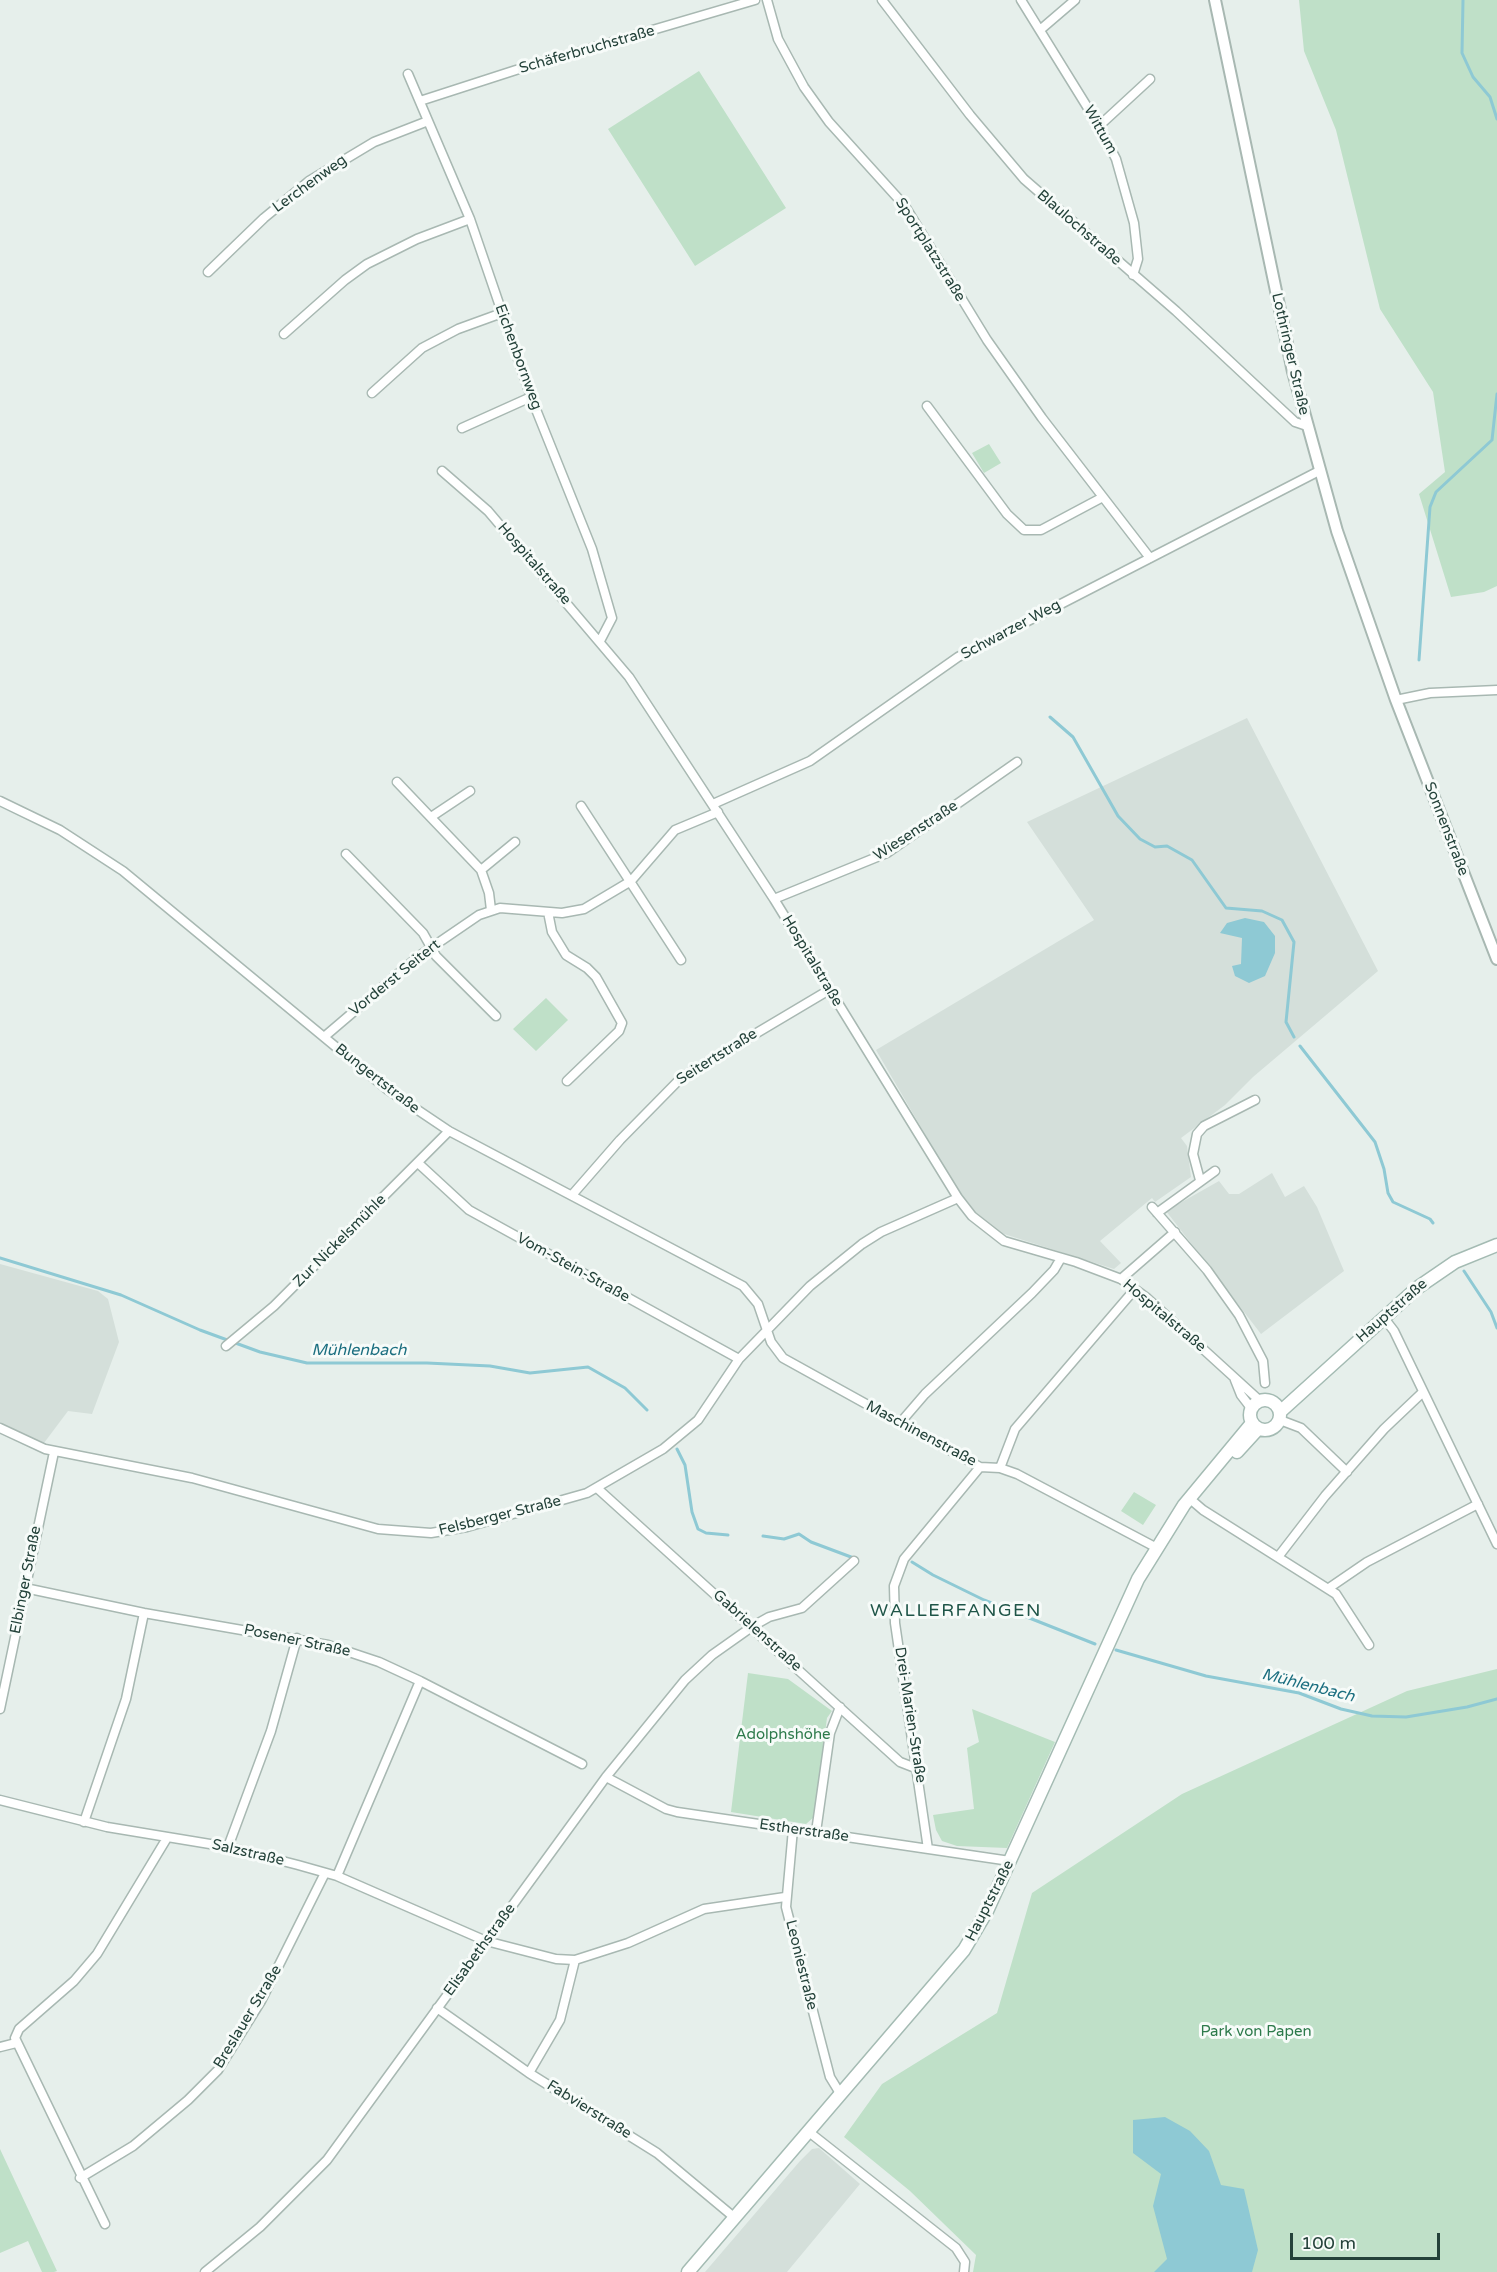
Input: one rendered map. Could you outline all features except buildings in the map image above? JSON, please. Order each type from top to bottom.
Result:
[{"type":"main road","name":"Hauptstraße","points":[[688,2272],[964,1950],[987,1911],[1122,1612],[1156,1548],[1208,1475],[1226,1463],[1255,1426],[1273,1428],[1279,1412],[1418,1288],[1460,1259],[1497,1245]]},
{"type":"main road","points":[[1255,1426],[1255,1404],[1268,1400],[1279,1412]]},
{"type":"street","name":"Schäferbruchstraße","points":[[420,101],[556,58],[686,22],[755,0]]},
{"type":"street","name":"Sportplatzstraße","points":[[766,0],[778,39],[804,87],[829,122],[905,206],[987,340],[1042,418],[1150,558]]},
{"type":"street","name":"Blaulochstraße","points":[[882,0],[970,115],[1024,179],[1133,274],[1295,422],[1307,426]]},
{"type":"street","name":"Wittum","points":[[1021,0],[1099,126],[1116,159],[1129,197],[1138,259],[1133,274]]},
{"type":"street","points":[[1040,30],[1075,0]]},
{"type":"street","name":"Lothringer Straße","points":[[1215,0],[1273,282],[1307,426],[1350,570],[1396,700]]},
{"type":"street","name":"Eichenbornweg","points":[[408,74],[470,219],[531,397],[584,527],[611,610],[612,618],[600,641]]},
{"type":"street","points":[[1099,126],[1150,79]]},
{"type":"street","name":"Lerchenweg","points":[[208,272],[272,211],[309,181],[374,142],[428,122]]},
{"type":"street","points":[[284,334],[345,280],[367,264],[417,239],[470,219]]},
{"type":"street","points":[[372,393],[422,348],[458,329],[502,313]]},
{"type":"street","points":[[462,428],[531,397]]},
{"type":"street","points":[[927,406],[1007,514],[1024,530],[1041,530],[1103,497]]},
{"type":"street","name":"Hospitalstraße","points":[[442,471],[488,511],[600,641],[652,710],[774,899],[958,1198],[972,1216],[993,1236],[1019,1247],[1061,1258],[1121,1279],[1234,1379],[1255,1404]]},
{"type":"street","name":"Schwarzer Weg","points":[[716,808],[810,761],[958,657],[1319,471]]},
{"type":"street","points":[[1396,700],[1430,693],[1497,690]]},
{"type":"street","name":"Sonnenstraße","points":[[1396,700],[1497,959]]},
{"type":"street","name":"Wiesenstraße","points":[[774,899],[887,853],[1017,762]]},
{"type":"street","points":[[397,782],[481,870],[489,893],[491,910],[573,912],[584,909],[631,881],[675,830],[716,808]]},
{"type":"street","points":[[431,817],[470,791]]},
{"type":"street","name":"Bungertstraße","points":[[0,801],[60,830],[123,871],[388,1090],[448,1131],[743,1286],[759,1304],[766,1329]]},
{"type":"street","points":[[581,806],[681,960]]},
{"type":"street","points":[[481,870],[515,842]]},
{"type":"street","points":[[346,854],[423,933],[433,947],[436,956],[496,1016]]},
{"type":"street","name":"Vorderst Seitert","points":[[324,1037],[433,947],[491,910]]},
{"type":"street","points":[[548,912],[548,923],[566,956],[596,976],[622,1023],[619,1030],[567,1081]]},
{"type":"street","name":"Seitertstraße","points":[[572,1195],[620,1140],[681,1077],[829,990]]},
{"type":"street","points":[[1200,1180],[1193,1154],[1197,1134],[1204,1126],[1255,1100]]},
{"type":"street","name":"Zur Nickelsmühle","points":[[226,1346],[274,1306],[448,1131]]},
{"type":"street","name":"Vom-Stein-Straße","points":[[418,1163],[469,1210],[739,1359]]},
{"type":"street","points":[[1215,1171],[1154,1210],[1207,1269],[1239,1315],[1263,1361],[1265,1383]]},
{"type":"street","name":"Felsberger Straße","points":[[0,1428],[54,1452],[192,1478],[348,1522],[397,1532],[431,1533],[467,1527],[566,1500],[597,1488],[688,1430],[711,1403],[739,1359],[810,1286],[862,1244],[890,1228],[958,1198]]},
{"type":"street","points":[[1121,1279],[1175,1232]]},
{"type":"street","points":[[900,1423],[925,1394],[1032,1293],[1054,1270],[1061,1258]]},
{"type":"street","points":[[1000,1468],[1015,1429],[1135,1289]]},
{"type":"street","points":[[1384,1318],[1394,1331],[1497,1544]]},
{"type":"street","name":"Maschinenstraße","points":[[766,1329],[776,1351],[783,1358],[980,1467],[1000,1468],[1035,1482],[1156,1548]]},
{"type":"street","points":[[1278,1557],[1311,1513],[1366,1449],[1423,1392]]},
{"type":"street","points":[[1279,1412],[1301,1428],[1347,1472]]},
{"type":"street","name":"Elbinger Straße","points":[[0,1709],[54,1452]]},
{"type":"street","name":"Drei-Marien-Straße","points":[[928,1849],[895,1623],[894,1586],[904,1559],[980,1467]]},
{"type":"street","name":"Gabrielenstraße","points":[[597,1488],[753,1626],[900,1762],[918,1769]]},
{"type":"street","points":[[1190,1498],[1203,1510],[1329,1588],[1341,1599],[1369,1645]]},
{"type":"street","points":[[1329,1588],[1367,1562],[1478,1504]]},
{"type":"street","name":"Elisabethstraße","points":[[205,2272],[260,2227],[311,2178],[348,2133],[606,1777],[685,1680],[712,1655],[753,1626],[769,1617],[798,1611],[854,1561]]},
{"type":"street","name":"Posener Straße","points":[[25,1588],[144,1612],[297,1638],[355,1653],[420,1681],[582,1764]]},
{"type":"street","points":[[84,1822],[126,1699],[144,1612]]},
{"type":"street","points":[[228,1847],[270,1731],[297,1638]]},
{"type":"street","points":[[337,1876],[420,1681]]},
{"type":"street","points":[[816,1832],[830,1733],[840,1707]]},
{"type":"street","name":"Estherstraße","points":[[606,1777],[666,1809],[677,1812],[1010,1861]]},
{"type":"street","name":"Salzstraße","points":[[0,1800],[84,1822],[228,1847],[337,1876],[486,1941],[556,1959],[575,1960]]},
{"type":"street","name":"Leoniestraße","points":[[793,1829],[785,1897],[830,2077],[841,2095]]},
{"type":"street","points":[[105,2224],[80,2178],[16,2043],[19,2029],[74,1981],[97,1954],[167,1838]]},
{"type":"street","name":"Breslauer Straße","points":[[80,2178],[133,2146],[188,2100],[218,2070],[266,1992],[325,1873]]},
{"type":"street","points":[[529,2073],[560,2020],[575,1960],[628,1943],[704,1910],[785,1897]]},
{"type":"street","name":"Fabvierstraße","points":[[437,2008],[529,2073],[650,2148],[735,2218]]},
{"type":"street","points":[[0,2047],[16,2043]]},
{"type":"street","points":[[809,2132],[956,2248],[964,2262],[964,2272]]},
{"type":"shaded area","points":[[1247,718],[1378,971],[1253,1077],[1225,1105],[1181,1138],[1187,1146],[1191,1177],[1155,1202],[1152,1198],[1100,1241],[1121,1263],[1114,1269],[1001,1233],[974,1212],[961,1196],[876,1050],[1094,920],[1027,822]]},
{"type":"shaded area","points":[[1272,1173],[1285,1197],[1304,1186],[1317,1207],[1344,1271],[1261,1334],[1166,1211],[1219,1181],[1229,1194],[1239,1194]]},
{"type":"shaded area","points":[[0,1264],[98,1291],[108,1299],[119,1342],[92,1414],[68,1411],[38,1451],[0,1433]]},
{"type":"shaded area","points":[[819,2148],[860,2184],[787,2272],[705,2272],[800,2161],[812,2149]]},
{"type":"green space","points":[[1299,0],[1497,0],[1497,586],[1484,592],[1451,597],[1419,494],[1445,472],[1433,392],[1380,309],[1336,130],[1304,51]]},
{"type":"green space","points":[[699,71],[786,208],[695,266],[608,129]]},
{"type":"green space","points":[[989,444],[1001,463],[984,473],[972,453]]},
{"type":"green space","points":[[546,998],[568,1020],[536,1051],[513,1029]]},
{"type":"green space","points":[[1134,1492],[1156,1505],[1143,1525],[1121,1511]]},
{"type":"green space","name":"Park von Papen","points":[[1497,1669],[1497,2272],[973,2272],[976,2255],[910,2191],[844,2137],[882,2084],[997,2013],[1032,1893],[1182,1794],[1407,1691]]},
{"type":"green space","name":"Adolphshöhe","points":[[748,1673],[788,1679],[832,1711],[827,1718],[814,1817],[806,1824],[731,1812]]},
{"type":"green space","points":[[972,1709],[1055,1742],[1007,1848],[957,1846],[942,1841],[936,1830],[933,1815],[974,1809],[967,1748],[979,1742]]},
{"type":"green space","points":[[0,2149],[57,2271],[42,2272],[28,2241],[0,2253]]},
{"type":"water","points":[[1245,918],[1264,922],[1275,936],[1275,953],[1265,976],[1249,983],[1235,976],[1232,966],[1241,964],[1242,938],[1220,933],[1227,923]]},
{"type":"water","points":[[1165,2117],[1190,2131],[1209,2151],[1221,2185],[1244,2189],[1258,2250],[1252,2272],[1154,2272],[1167,2259],[1153,2206],[1161,2174],[1133,2153],[1133,2120]]},
{"type":"waterway","points":[[1463,0],[1462,53],[1473,77],[1490,97],[1497,119]]},
{"type":"waterway","points":[[1419,660],[1430,507],[1436,492],[1492,440],[1497,394]]},
{"type":"waterway","points":[[1050,717],[1073,737],[1118,816],[1140,839],[1155,847],[1167,846],[1192,860],[1226,908],[1262,911],[1282,920],[1294,942],[1286,1022],[1294,1037]]},
{"type":"waterway","points":[[1300,1046],[1375,1142],[1384,1169],[1388,1193],[1393,1202],[1430,1219],[1433,1223]]},
{"type":"waterway","name":"Mühlenbach","points":[[0,1258],[121,1295],[200,1330],[260,1352],[307,1363],[427,1363],[490,1366],[530,1373],[588,1367],[625,1388],[647,1410]]},
{"type":"waterway","points":[[1464,1271],[1491,1312],[1497,1328]]},
{"type":"waterway","name":"Mühlenbach","points":[[677,1449],[685,1465],[692,1512],[698,1529],[706,1533],[728,1535]]},
{"type":"waterway","name":"Mühlenbach","points":[[763,1536],[784,1539],[799,1534],[811,1542],[851,1557]]},
{"type":"waterway","name":"Mühlenbach","points":[[912,1562],[984,1600],[1095,1644]]},
{"type":"waterway","name":"Mühlenbach","points":[[1116,1650],[1206,1676],[1299,1693],[1341,1709],[1372,1716],[1406,1717],[1467,1707],[1497,1699]]},
{"type":"district","name":"WALLERFANGEN","points":[[956,1611]]}]
